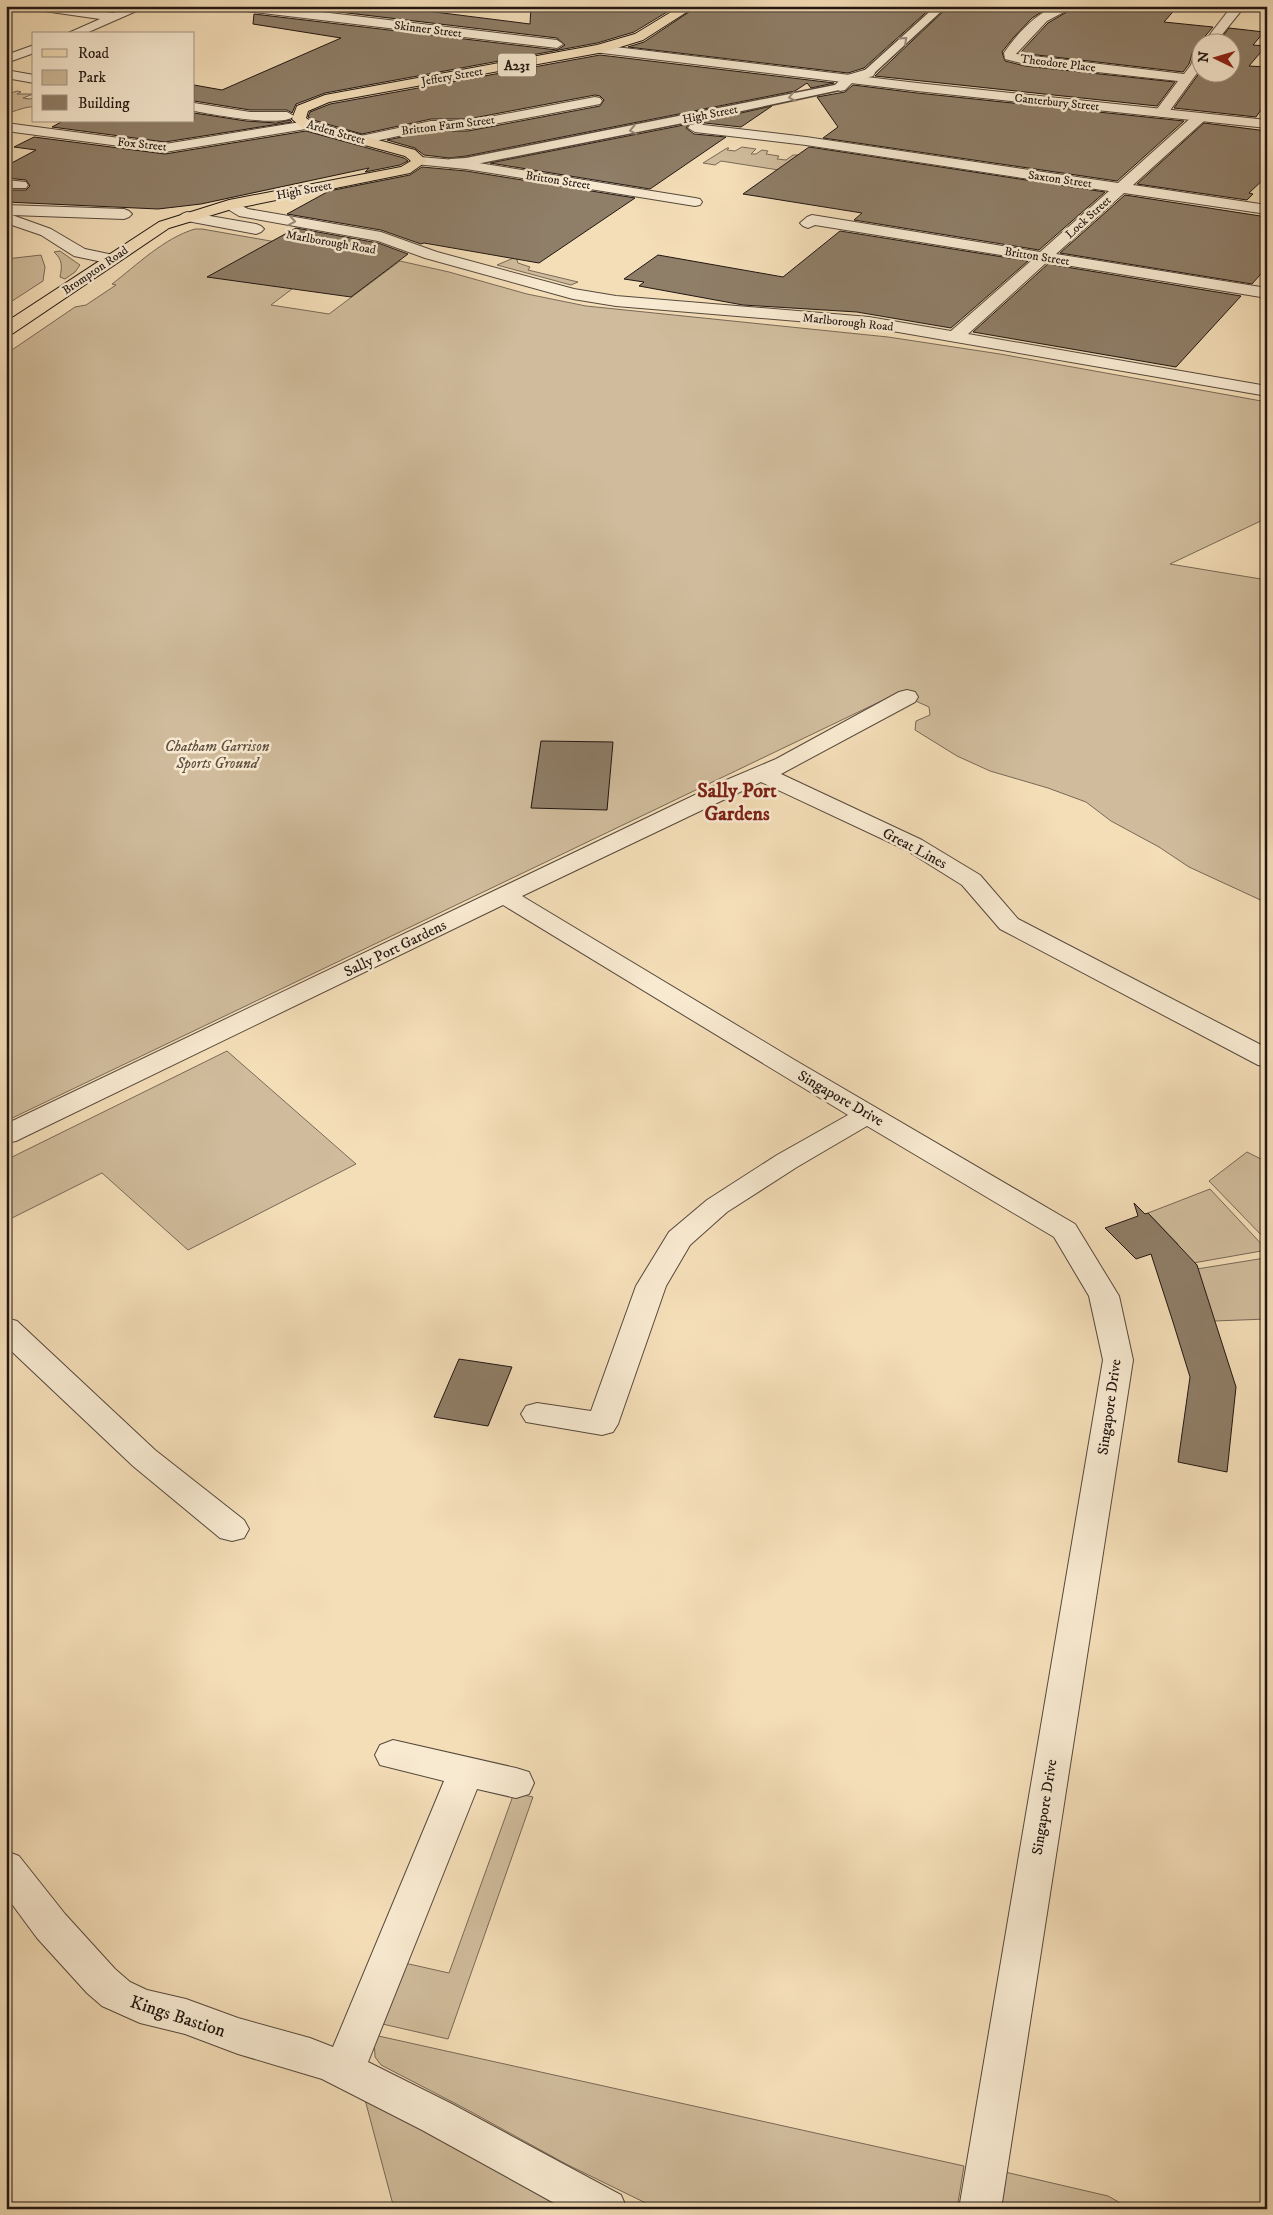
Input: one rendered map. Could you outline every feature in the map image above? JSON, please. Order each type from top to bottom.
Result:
[{"type":"main road","name":"Jeffery Street","points":[[303,120],[306,106],[325,99],[599,49],[640,37],[690,6]]},
{"type":"main road","name":"Arden Street","points":[[303,120],[361,140],[410,153],[420,161]]},
{"type":"main road","name":"High Street","points":[[187,217],[229,205],[405,170],[420,161]]},
{"type":"main road","name":"Brompton Road","points":[[6,330],[164,225],[187,217]]},
{"type":"street","points":[[37,6],[115,17]]},
{"type":"street","points":[[77,32],[142,6]]},
{"type":"street","name":"Skinner Street","points":[[238,6],[557,44]]},
{"type":"street","name":"Theodore Place","points":[[1069,6],[1045,15],[1010,53],[1010,56],[1029,60],[1187,78]]},
{"type":"street","points":[[1218,32],[1239,6]]},
{"type":"street","points":[[922,7],[941,8]]},
{"type":"street","name":"High Street","points":[[450,163],[466,162],[687,120],[844,83],[868,73],[941,8]]},
{"type":"street","points":[[599,49],[844,83]]},
{"type":"street","points":[[6,59],[32,50]]},
{"type":"street","points":[[6,74],[32,79]]},
{"type":"street","points":[[1161,114],[1190,74]]},
{"type":"street","name":"Canterbury Street","points":[[844,83],[1267,124]]},
{"type":"street","name":"Britton Farm Street","points":[[361,140],[431,126],[468,125],[595,101]]},
{"type":"street","name":"Arden Street","points":[[195,107],[250,116],[303,120]]},
{"type":"street","name":"Lock Street","points":[[955,337],[1199,118]]},
{"type":"street","name":"Fox Street","points":[[6,127],[166,148],[303,120]]},
{"type":"street","name":"Saxton Street","points":[[687,120],[860,144],[1119,188],[1267,210]]},
{"type":"street","name":"Britton Street","points":[[420,161],[450,163],[695,202]]},
{"type":"street","points":[[6,184],[22,185]]},
{"type":"street","name":"Marlborough Road","points":[[229,205],[244,213],[382,237],[431,255],[573,294],[616,301],[869,322],[1267,391]]},
{"type":"street","points":[[6,210],[74,214],[124,214]]},
{"type":"street","points":[[39,229],[74,214]]},
{"type":"street","points":[[231,224],[253,214]]},
{"type":"street","name":"Marlborough Road","points":[[187,217],[365,248],[431,255]]},
{"type":"street","points":[[6,218],[39,229],[80,253],[112,259]]},
{"type":"street","name":"Britton Street","points":[[808,223],[812,220],[1267,293]]},
{"type":"street","name":"Sally Port Gardens","points":[[6,1135],[761,773],[784,764],[907,697]]},
{"type":"street","name":"Great Lines","points":[[761,773],[914,845],[971,880],[1009,924],[1043,952],[1267,1059]]},
{"type":"street","name":"Singapore Drive","points":[[505,896],[783,1065],[1065,1231],[1104,1296],[1118,1360],[980,2209]]},
{"type":"street","points":[[537,1414],[602,1424],[651,1286],[679,1239],[718,1206],[788,1161],[869,1114]]},
{"type":"street","points":[[6,1328],[144,1458],[232,1529]]},
{"type":"street","points":[[392,1754],[516,1783]]},
{"type":"street","points":[[344,2070],[466,1772]]},
{"type":"street","name":"Kings Bastion","points":[[6,1867],[51,1926],[100,1981],[116,1994],[140,2006],[186,2017],[238,2036],[310,2056],[344,2070],[437,2117],[606,2209]]},
{"type":"green space","points":[[18,91],[21,92],[17,94],[32,94],[23,98],[32,98],[32,107],[6,113],[6,94]]},
{"type":"green space","points":[[742,147],[756,149],[751,154],[756,154],[762,150],[768,151],[766,154],[779,156],[777,159],[786,160],[793,155],[798,155],[996,204],[721,161],[715,165],[703,163],[727,148],[729,148],[727,150],[735,151]]},
{"type":"green space","name":"Chatham Garrison Sports Ground","points":[[195,229],[339,253],[271,305],[329,314],[400,261],[449,272],[527,294],[586,306],[888,337],[1000,354],[1267,402],[1267,518],[1170,564],[1267,580],[1267,903],[1189,867],[1159,847],[1111,821],[1086,802],[1048,788],[990,771],[957,756],[915,730],[916,721],[930,715],[929,707],[898,693],[6,1121],[6,354],[75,307],[86,305],[116,285],[112,284],[162,245]]},
{"type":"green space","points":[[60,251],[80,265],[75,272],[65,279],[60,277],[61,264],[54,252]]},
{"type":"green space","points":[[41,255],[45,267],[43,281],[6,305],[6,259]]},
{"type":"green space","points":[[516,257],[518,263],[530,267],[528,270],[578,282],[571,285],[497,265]]},
{"type":"green space","points":[[227,1051],[356,1164],[188,1250],[102,1173],[6,1221],[6,1160]]},
{"type":"green space","points":[[1247,1152],[1267,1162],[1267,1241],[1209,1181]]},
{"type":"green space","points":[[1210,1189],[1267,1250],[1165,1268],[1178,1244],[1148,1213]]},
{"type":"green space","points":[[1265,1258],[1267,1319],[1214,1321],[1172,1273]]},
{"type":"green space","points":[[514,1793],[533,1797],[448,2039],[378,2023],[400,1962],[449,1973]]},
{"type":"green space","points":[[374,2035],[964,2166],[957,2209],[658,2209],[566,2164],[381,2065],[375,2057]]},
{"type":"green space","points":[[364,2096],[576,2209],[399,2209],[392,2201]]},
{"type":"green space","points":[[1005,2172],[1108,2196],[1131,2209],[1000,2209]]},
{"type":"building","points":[[289,6],[387,6],[530,24],[531,6],[677,6],[634,32],[597,43],[325,93],[296,104],[292,113],[287,110],[250,110],[195,101],[195,85],[222,90],[341,38],[253,24],[254,14],[557,50],[565,45],[557,38]]},
{"type":"building","points":[[698,6],[933,6],[864,68],[848,73],[628,47],[644,42]]},
{"type":"building","points":[[949,6],[1051,6],[1032,18],[1013,38],[1002,52],[1005,61],[1025,66],[1175,82],[1157,106],[875,76]]},
{"type":"building","points":[[1077,6],[1178,6],[1164,22],[1213,27],[1209,32],[1190,32],[1190,61],[1183,72],[1020,53],[1048,23]]},
{"type":"building","points":[[1229,28],[1264,32],[1253,45],[1266,46],[1249,66],[1267,67],[1267,101],[1256,117],[1174,108],[1193,82],[1240,82],[1240,32],[1226,32]]},
{"type":"building","points":[[600,55],[834,83],[811,88],[807,83],[795,91],[449,158],[424,155],[415,148],[387,140],[431,131],[468,131],[600,106],[604,100],[600,96],[595,95],[468,119],[431,119],[362,134],[308,117],[310,112],[330,104]]},
{"type":"building","points":[[853,85],[1184,121],[1117,181],[823,138],[838,127],[817,97],[845,92]]},
{"type":"building","points":[[772,106],[741,127],[696,122],[723,117]]},
{"type":"building","points":[[195,113],[246,121],[276,123],[290,120],[292,122],[165,142],[52,127],[61,122],[195,122]]},
{"type":"building","points":[[1204,123],[1267,131],[1267,176],[1249,193],[1253,194],[1247,200],[1137,184]]},
{"type":"building","points":[[689,124],[686,128],[694,134],[726,137],[650,189],[490,163]]},
{"type":"building","points":[[306,131],[404,158],[408,161],[400,165],[365,172],[369,168],[201,204],[158,209],[6,202],[6,190],[26,190],[30,186],[26,180],[6,178],[6,166],[36,150],[14,147],[34,137],[165,154]]},
{"type":"building","points":[[809,147],[1105,192],[1039,250],[854,220],[862,213],[743,194]]},
{"type":"building","points":[[422,167],[466,171],[635,198],[539,263],[421,244],[381,230],[287,214],[329,191],[410,175]]},
{"type":"building","points":[[1125,195],[1267,217],[1267,267],[1252,284],[1060,253]]},
{"type":"building","points":[[296,228],[378,243],[408,254],[351,297],[207,277]]},
{"type":"building","points":[[840,231],[1028,261],[951,328],[857,312],[743,305],[639,286],[644,282],[624,279],[658,255],[783,277]]},
{"type":"building","points":[[1048,264],[1241,296],[1176,367],[973,332]]},
{"type":"building","points":[[541,741],[613,742],[607,810],[531,808]]},
{"type":"building","points":[[1134,1203],[1145,1214],[1148,1213],[1197,1265],[1236,1387],[1227,1472],[1178,1462],[1190,1377],[1173,1322],[1151,1254],[1136,1259],[1105,1228],[1138,1216]]},
{"type":"building","points":[[459,1359],[512,1367],[488,1426],[434,1417]]},
{"type":"district","name":"Sally Port Gardens","points":[[737,802]]}]
